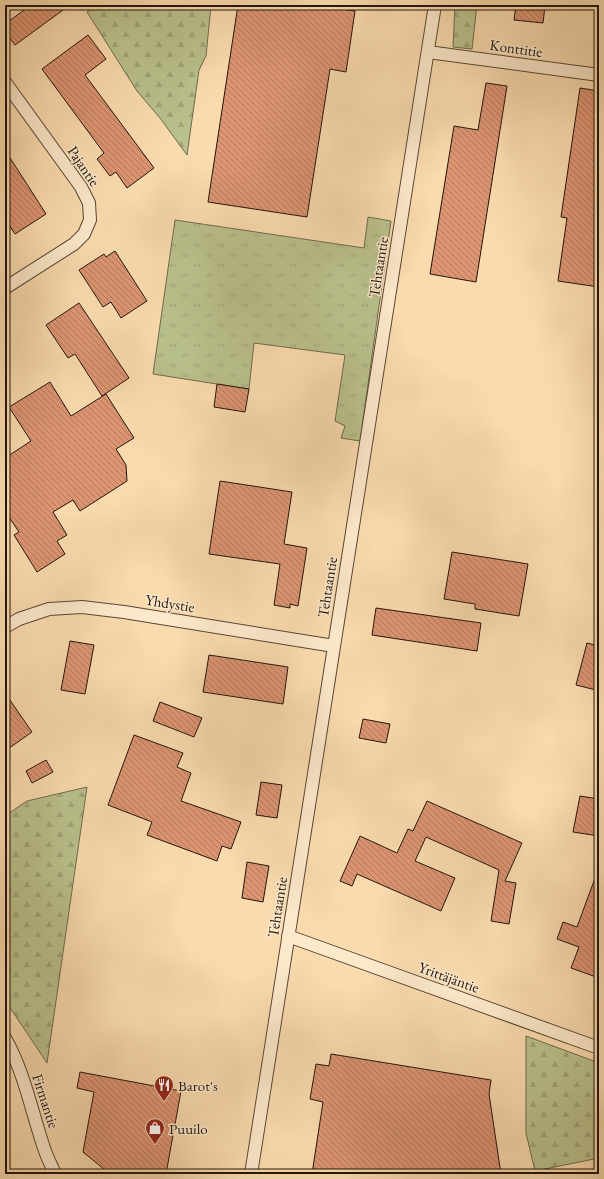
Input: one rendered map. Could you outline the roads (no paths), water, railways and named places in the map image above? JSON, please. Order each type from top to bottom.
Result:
[{"type":"street","name":"Tehtaantie","points":[[251,1174],[436,5]]},
{"type":"street","name":"Konttitie","points":[[428,52],[599,75]]},
{"type":"street","name":"Pajantie","points":[[5,82],[81,187],[89,203],[90,220],[84,234],[74,244],[5,288]]},
{"type":"street","name":"Yhdystie","points":[[5,627],[19,619],[49,609],[82,607],[124,612],[334,646]]},
{"type":"street","name":"Yrittäjäntie","points":[[288,936],[599,1048]]},
{"type":"street","name":"Firmantie","points":[[5,1038],[11,1049],[27,1090],[46,1152],[56,1174]]},
{"type":"place","name":"Barot's","points":[[164,1102]]},
{"type":"place","name":"Puuilo","points":[[155,1145]]}]
